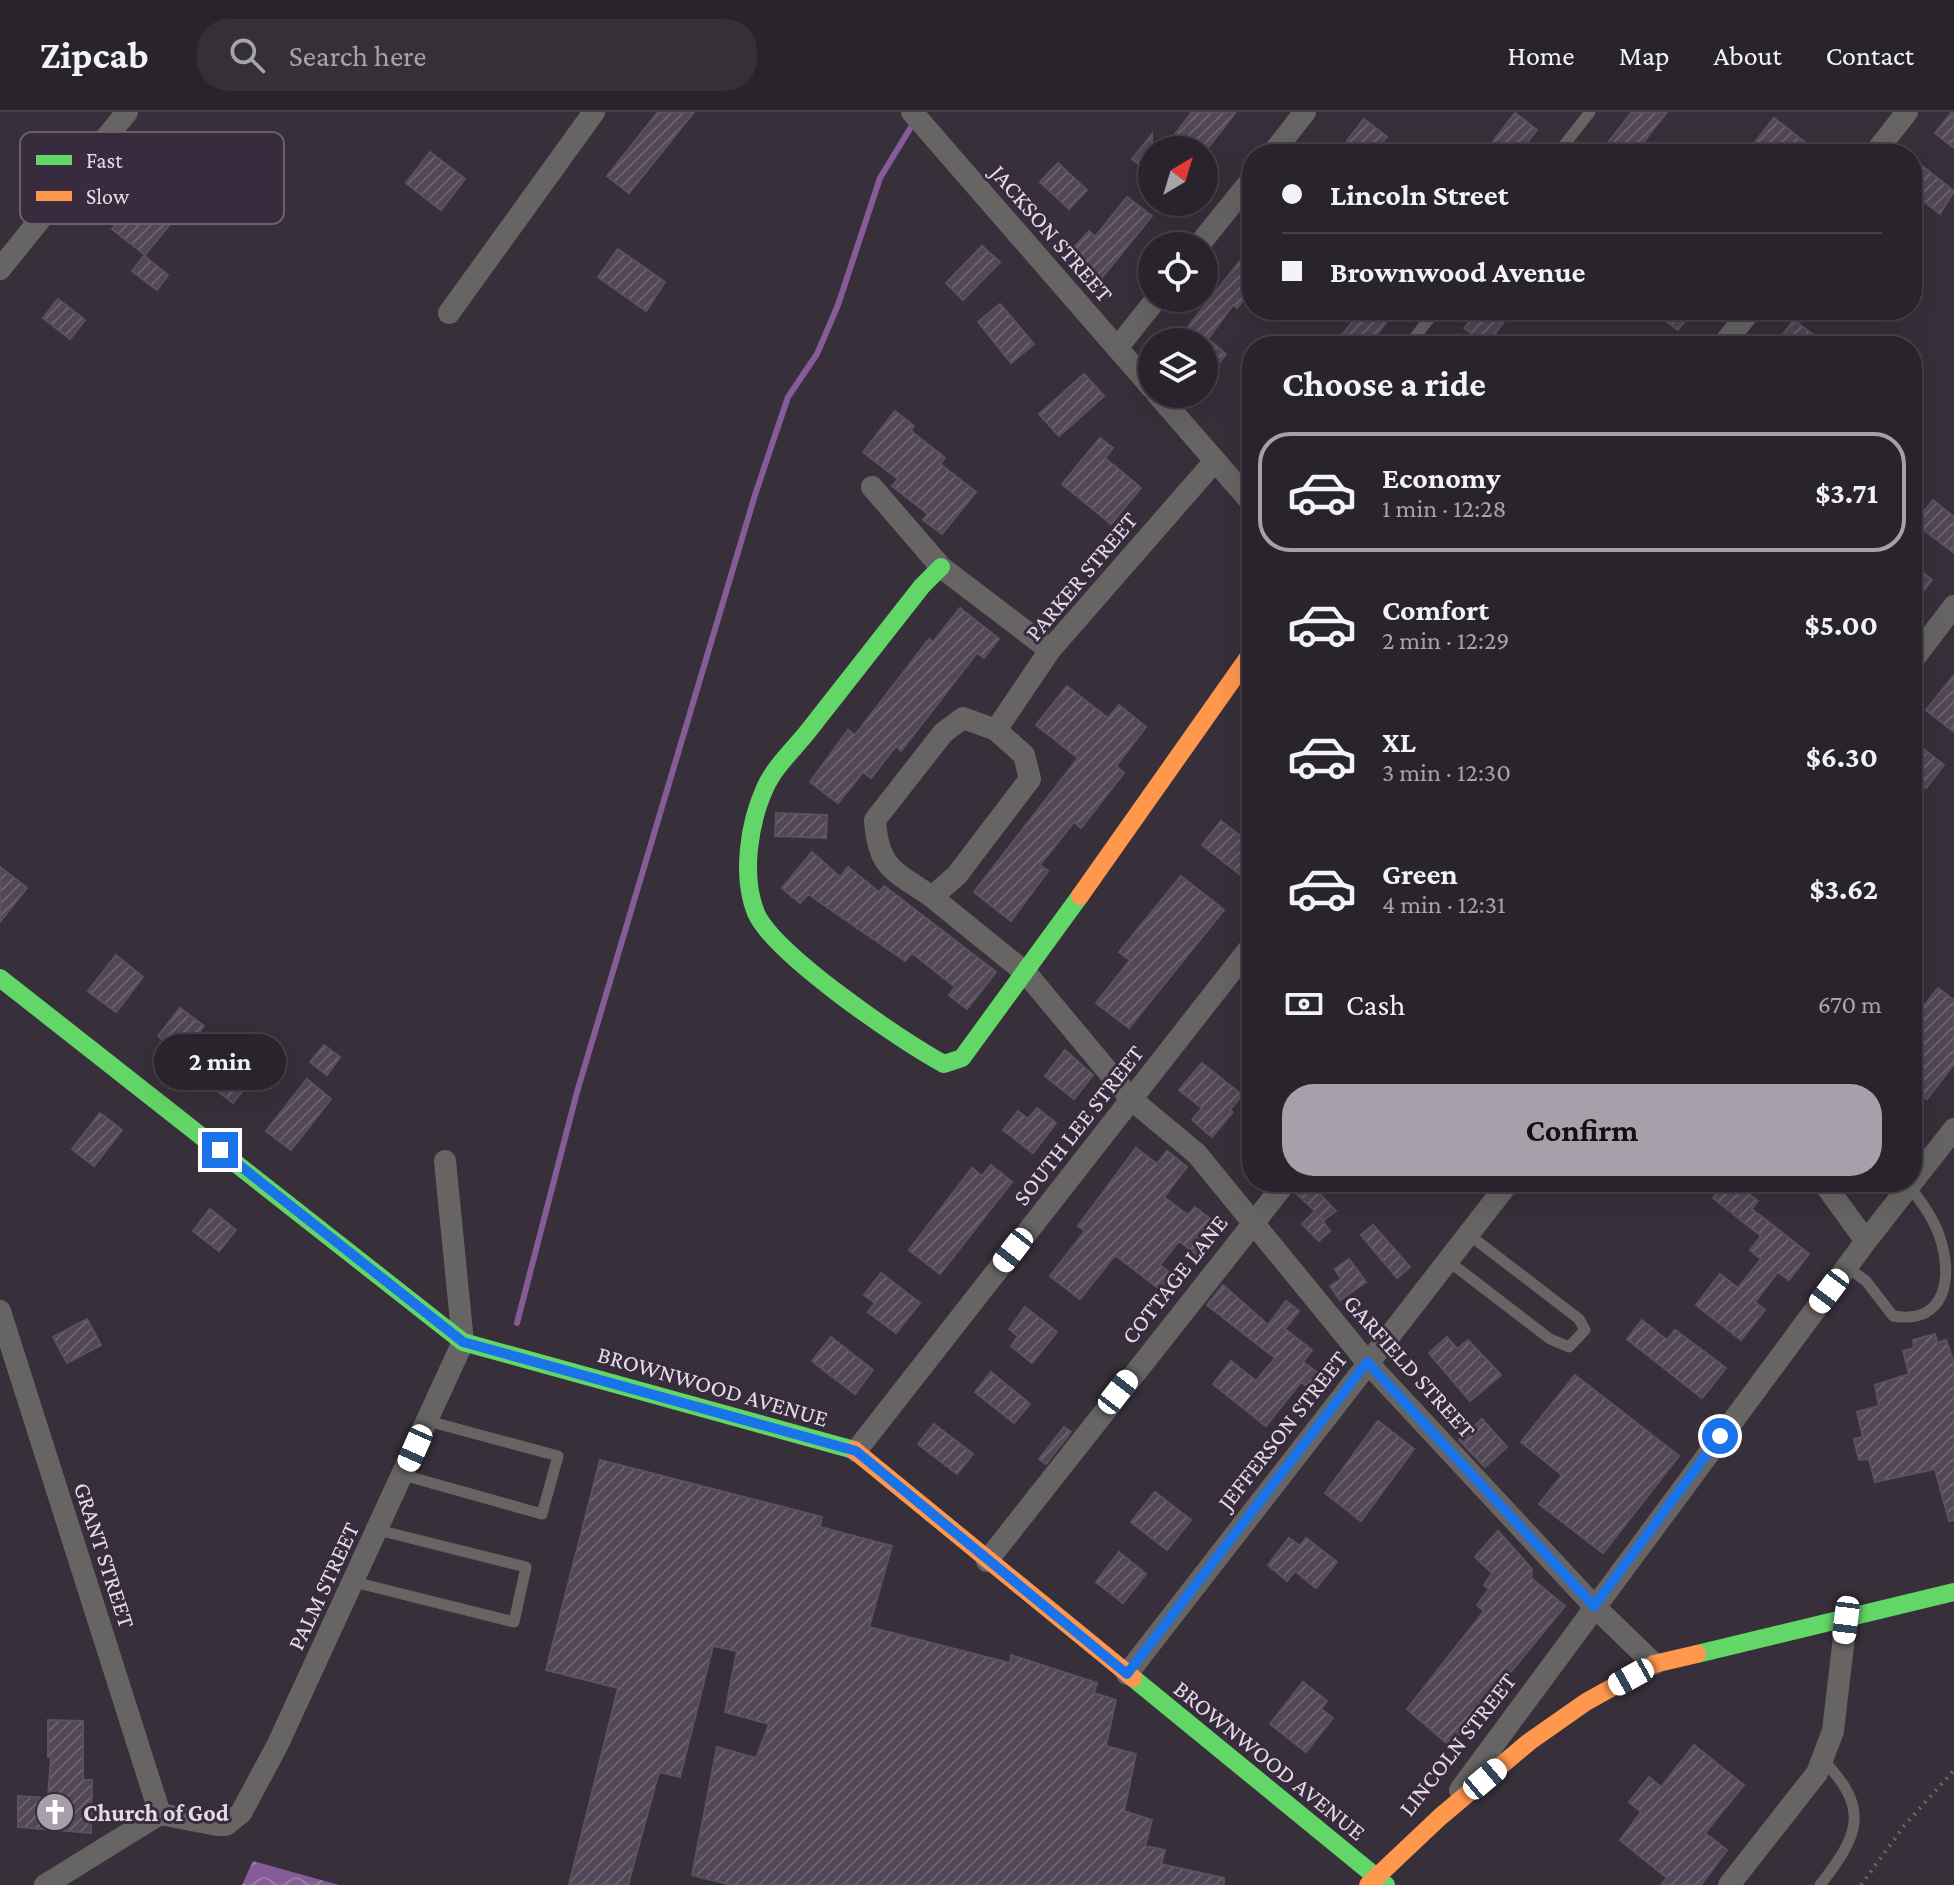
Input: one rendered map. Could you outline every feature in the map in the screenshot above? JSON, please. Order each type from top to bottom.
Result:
[{"type":"street","points":[[111,132],[127,112]]},
{"type":"street","points":[[449,313],[594,112]]},
{"type":"street","name":"JACKSON STREET","points":[[912,112],[1138,371]]},
{"type":"street","points":[[1280,144],[1305,112]]},
{"type":"street","points":[[1882,144],[1907,112]]},
{"type":"street","points":[[1209,232],[1242,191]]},
{"type":"street","points":[[0,269],[36,224]]},
{"type":"street","points":[[1118,347],[1146,312]]},
{"type":"street","points":[[1730,336],[1743,320]]},
{"type":"street","points":[[1169,408],[1242,492]]},
{"type":"street","name":"PARKER STREET","points":[[996,730],[1050,650],[1214,462]]},
{"type":"street","points":[[872,487],[941,567],[1050,650]]},
{"type":"street","points":[[941,567],[922,586],[766,785],[753,819],[750,889],[763,927],[838,993],[914,1049],[944,1064],[962,1058],[1026,973],[1242,666]]},
{"type":"street","points":[[1922,648],[1954,606]]},
{"type":"street","points":[[963,718],[996,730],[1024,755],[1030,779],[957,875],[932,897],[884,864],[876,843],[875,820],[943,733],[963,718]]},
{"type":"street","name":"GARFIELD STREET","points":[[932,897],[1026,973],[1131,1099],[1197,1154],[1367,1362],[1594,1606],[1654,1664]]},
{"type":"street","name":"SOUTH LEE STREET","points":[[856,1451],[1242,958]]},
{"type":"street","name":"BROWNWOOD AVENUE","points":[[0,978],[463,1342],[856,1451],[1377,1882]]},
{"type":"street","name":"LINCOLN STREET","points":[[1922,1170],[1954,1129]]},
{"type":"street","name":"PALM STREET","points":[[160,1814],[226,1825],[241,1813],[277,1746],[463,1342],[445,1161]]},
{"type":"street","name":"COTTAGE LANE","points":[[987,1561],[1278,1192]]},
{"type":"street","name":"JEFFERSON STREET","points":[[1127,1674],[1501,1192]]},
{"type":"street","points":[[1830,1192],[1866,1241]]},
{"type":"street","name":"LINCOLN STREET","points":[[1377,1882],[1440,1817],[1904,1192]]},
{"type":"street","name":"GRANT STREET","points":[[0,1311],[160,1814]]},
{"type":"street","points":[[1440,1817],[1563,1718],[1654,1664],[1954,1592]]},
{"type":"street","points":[[1729,1885],[1817,1773],[1833,1731],[1846,1620]]},
{"type":"street","points":[[45,1885],[160,1814]]},
{"type":"lane","points":[[1565,144],[1590,112]]},
{"type":"lane","points":[[1416,336],[1428,320]]},
{"type":"lane","points":[[1847,1267],[1875,1290],[1893,1316],[1914,1319],[1929,1314],[1940,1302],[1945,1282],[1940,1235],[1913,1192]]},
{"type":"lane","points":[[1447,1260],[1550,1339],[1569,1347],[1578,1339],[1585,1330],[1579,1319],[1468,1234]]},
{"type":"lane","points":[[403,1475],[542,1514],[558,1456],[428,1421]]},
{"type":"lane","points":[[354,1582],[514,1622],[526,1567],[378,1530]]},
{"type":"lane","points":[[1820,1885],[1848,1849],[1855,1830],[1853,1810],[1842,1780],[1822,1759]]},
{"type":"path","points":[[1861,1885],[1904,1826],[1954,1770]]},
{"type":"water","points":[[253,1861],[339,1885],[242,1885]]},
{"type":"building","points":[[658,112],[694,112],[629,193],[607,176]]},
{"type":"building","points":[[1192,112],[1236,112],[1217,136],[1174,136]]},
{"type":"building","points":[[1632,112],[1667,112],[1642,144],[1607,144]]},
{"type":"building","points":[[1954,112],[1954,148],[1935,133]]},
{"type":"building","points":[[1515,113],[1537,130],[1526,144],[1491,144]]},
{"type":"building","points":[[1774,118],[1807,144],[1758,144],[1755,142]]},
{"type":"building","points":[[1364,119],[1387,137],[1381,144],[1345,144]]},
{"type":"building","points":[[430,152],[465,179],[441,210],[406,183]]},
{"type":"building","points":[[1058,163],[1087,190],[1069,209],[1040,182]]},
{"type":"building","points":[[1922,166],[1954,191],[1940,214],[1922,200]]},
{"type":"building","points":[[1127,197],[1138,205],[1138,216],[1152,216],[1100,280],[1070,252],[1089,231],[1095,237]]},
{"type":"building","points":[[116,224],[170,224],[145,255],[112,229]]},
{"type":"building","points":[[982,246],[1000,262],[963,300],[946,283]]},
{"type":"building","points":[[618,249],[665,282],[646,311],[598,277]]},
{"type":"building","points":[[144,256],[168,275],[157,290],[132,271]]},
{"type":"building","points":[[1240,261],[1242,302],[1237,308],[1233,305],[1216,328],[1187,328],[1200,312],[1218,312],[1218,289]]},
{"type":"building","points":[[58,299],[85,320],[70,339],[43,318]]},
{"type":"building","points":[[1000,304],[1034,344],[1011,363],[978,322]]},
{"type":"building","points":[[1354,320],[1388,320],[1376,336],[1341,336]]},
{"type":"building","points":[[1471,320],[1505,320],[1493,336],[1474,336],[1464,328]]},
{"type":"building","points":[[1665,320],[1686,320],[1678,330]]},
{"type":"building","points":[[1794,320],[1815,336],[1782,336]]},
{"type":"building","points":[[1218,347],[1226,354],[1218,365]]},
{"type":"building","points":[[1084,374],[1104,396],[1059,436],[1039,414]]},
{"type":"building","points":[[895,411],[914,426],[911,431],[945,458],[940,464],[976,492],[942,534],[923,520],[928,514],[892,486],[898,479],[863,452]]},
{"type":"building","points":[[1100,438],[1113,448],[1105,458],[1141,488],[1111,524],[1062,484]]},
{"type":"building","points":[[1933,500],[1954,517],[1954,553],[1922,528],[1922,514]]},
{"type":"building","points":[[1922,572],[1932,580],[1922,592]]},
{"type":"building","points":[[960,608],[999,639],[984,658],[977,653],[901,751],[896,746],[871,778],[863,772],[838,803],[810,782],[848,730],[855,735],[929,639],[933,642]]},
{"type":"building","points":[[1954,675],[1954,732],[1926,710]]},
{"type":"building","points":[[1067,686],[1108,718],[1119,705],[1146,727],[1116,766],[1124,773],[1081,828],[1074,822],[1040,865],[1048,871],[1011,921],[974,892],[1078,758],[1036,725]]},
{"type":"building","points":[[1922,748],[1944,765],[1926,788],[1922,785]]},
{"type":"building","points":[[776,813],[827,815],[826,838],[775,836]]},
{"type":"building","points":[[1221,821],[1242,837],[1242,876],[1202,845]]},
{"type":"building","points":[[812,852],[840,877],[848,867],[879,892],[884,886],[996,972],[967,1009],[949,995],[955,987],[912,953],[905,961],[808,894],[800,903],[782,888]]},
{"type":"building","points":[[0,867],[27,888],[0,922]]},
{"type":"building","points":[[1181,876],[1224,910],[1129,1028],[1096,1003],[1130,960],[1119,952]]},
{"type":"building","points":[[116,955],[143,977],[116,1012],[88,991]]},
{"type":"building","points":[[1938,988],[1954,1000],[1954,1064],[1927,1099],[1922,1095],[1922,1008]]},
{"type":"building","points":[[180,1008],[204,1026],[182,1055],[158,1036]]},
{"type":"building","points":[[244,1041],[267,1060],[233,1103],[210,1085]]},
{"type":"building","points":[[324,1045],[340,1057],[327,1075],[310,1062]]},
{"type":"building","points":[[1065,1050],[1093,1075],[1074,1099],[1045,1076]]},
{"type":"building","points":[[1202,1063],[1242,1095],[1230,1110],[1233,1112],[1212,1137],[1192,1120],[1202,1108],[1179,1090]]},
{"type":"building","points":[[307,1079],[331,1099],[291,1150],[266,1131]]},
{"type":"building","points":[[1037,1108],[1056,1123],[1033,1153],[1003,1130],[1018,1111],[1028,1119]]},
{"type":"building","points":[[100,1113],[122,1130],[94,1166],[72,1149]]},
{"type":"building","points":[[1136,1148],[1157,1164],[1167,1151],[1187,1167],[1164,1197],[1188,1215],[1195,1207],[1214,1222],[1204,1235],[1214,1242],[1201,1258],[1179,1241],[1160,1265],[1174,1276],[1162,1291],[1115,1255],[1080,1299],[1050,1276],[1085,1231],[1078,1226]]},
{"type":"building","points":[[991,1165],[1012,1182],[940,1274],[909,1250],[972,1168],[982,1176]]},
{"type":"building","points":[[1318,1192],[1336,1211],[1324,1220],[1318,1215],[1330,1231],[1319,1241],[1302,1224],[1315,1211],[1297,1194]]},
{"type":"building","points":[[1718,1192],[1746,1192],[1758,1201],[1752,1209],[1809,1254],[1789,1280],[1778,1272],[1755,1302],[1765,1310],[1741,1340],[1696,1305],[1720,1274],[1738,1288],[1761,1259],[1750,1250],[1761,1236],[1713,1198]]},
{"type":"building","points":[[210,1209],[236,1230],[219,1251],[193,1231]]},
{"type":"building","points":[[1373,1225],[1410,1267],[1397,1278],[1361,1235]]},
{"type":"building","points":[[1349,1259],[1366,1282],[1340,1300],[1330,1286],[1341,1279],[1335,1269]]},
{"type":"building","points":[[881,1273],[920,1303],[896,1333],[868,1312],[875,1303],[864,1295]]},
{"type":"building","points":[[1223,1285],[1268,1325],[1286,1301],[1299,1311],[1285,1329],[1312,1350],[1303,1362],[1322,1376],[1312,1390],[1301,1382],[1266,1426],[1213,1384],[1231,1361],[1256,1381],[1275,1358],[1207,1305]]},
{"type":"building","points":[[1025,1307],[1057,1332],[1032,1363],[1011,1346],[1018,1336],[1009,1329]]},
{"type":"building","points":[[87,1319],[101,1345],[67,1363],[53,1337]]},
{"type":"building","points":[[1642,1320],[1667,1340],[1675,1330],[1726,1368],[1702,1398],[1627,1339]]},
{"type":"building","points":[[1935,1334],[1937,1343],[1946,1340],[1954,1363],[1954,1520],[1949,1521],[1935,1469],[1875,1482],[1869,1459],[1859,1460],[1854,1439],[1863,1437],[1857,1412],[1879,1406],[1875,1385],[1909,1374],[1903,1351],[1914,1348],[1913,1340]]},
{"type":"building","points":[[831,1337],[873,1370],[855,1394],[812,1361]]},
{"type":"building","points":[[1447,1337],[1457,1349],[1468,1340],[1501,1375],[1470,1401],[1429,1353]]},
{"type":"building","points":[[991,1372],[1030,1404],[1014,1423],[975,1392]]},
{"type":"building","points":[[1575,1375],[1679,1456],[1603,1553],[1539,1504],[1562,1475],[1521,1442]]},
{"type":"building","points":[[1482,1419],[1507,1447],[1485,1467],[1459,1440]]},
{"type":"building","points":[[1378,1421],[1414,1449],[1361,1521],[1325,1493]]},
{"type":"building","points":[[934,1424],[973,1454],[957,1474],[918,1444]]},
{"type":"building","points":[[1064,1427],[1071,1432],[1046,1464],[1039,1459]]},
{"type":"building","points":[[600,1460],[822,1517],[820,1527],[892,1546],[869,1627],[1010,1663],[1011,1655],[1097,1683],[1094,1693],[1116,1700],[1106,1746],[1136,1754],[1124,1811],[1152,1820],[1145,1846],[1165,1850],[1161,1864],[1224,1878],[1224,1885],[731,1885],[692,1875],[717,1747],[756,1758],[769,1724],[725,1712],[737,1651],[713,1646],[680,1777],[659,1772],[628,1885],[569,1885],[618,1688],[546,1670]]},
{"type":"building","points":[[1155,1492],[1191,1520],[1167,1550],[1131,1522]]},
{"type":"building","points":[[1498,1531],[1532,1569],[1531,1578],[1565,1606],[1450,1746],[1407,1709],[1484,1611],[1477,1605],[1489,1589],[1484,1585],[1492,1573],[1475,1557]]},
{"type":"building","points":[[1289,1538],[1300,1546],[1306,1538],[1337,1562],[1316,1588],[1295,1571],[1287,1581],[1268,1565]]},
{"type":"building","points":[[1119,1552],[1146,1574],[1123,1603],[1096,1582]]},
{"type":"building","points":[[1303,1682],[1327,1701],[1321,1709],[1333,1718],[1306,1752],[1270,1724]]},
{"type":"building","name":"Church of God","points":[[48,1720],[83,1721],[83,1780],[92,1780],[91,1833],[18,1827],[18,1796],[48,1798],[51,1757],[48,1757]]},
{"type":"building","points":[[1694,1745],[1744,1785],[1705,1833],[1727,1850],[1701,1885],[1661,1885],[1667,1878],[1620,1840],[1641,1812],[1629,1802],[1649,1777],[1661,1787]]},
{"type":"waterway","points":[[517,1323],[577,1092],[755,495],[788,397],[817,354],[838,305],[880,178],[911,127]]},
{"type":"traffic: fast","points":[[941,567],[922,586],[769,780],[759,802],[749,850],[749,883],[756,913],[767,930],[812,973],[870,1017],[944,1064],[962,1058],[1080,896]]},
{"type":"traffic: fast","points":[[0,978],[463,1342],[854,1450]]},
{"type":"traffic: fast","points":[[1697,1654],[1954,1592]]},
{"type":"traffic: fast","points":[[1133,1678],[1386,1885]]},
{"type":"traffic: slow","points":[[1080,896],[1242,666]]},
{"type":"traffic: slow","points":[[854,1450],[1133,1678]]},
{"type":"traffic: slow","points":[[1368,1885],[1440,1817],[1529,1742],[1586,1702],[1654,1664],[1697,1654]]},
{"type":"place","name":"Church of God","points":[[55,1812]]},
{"type":"route","points":[[220,1150],[463,1342],[856,1451],[1127,1674],[1367,1362],[1594,1606],[1720,1436]]}]
